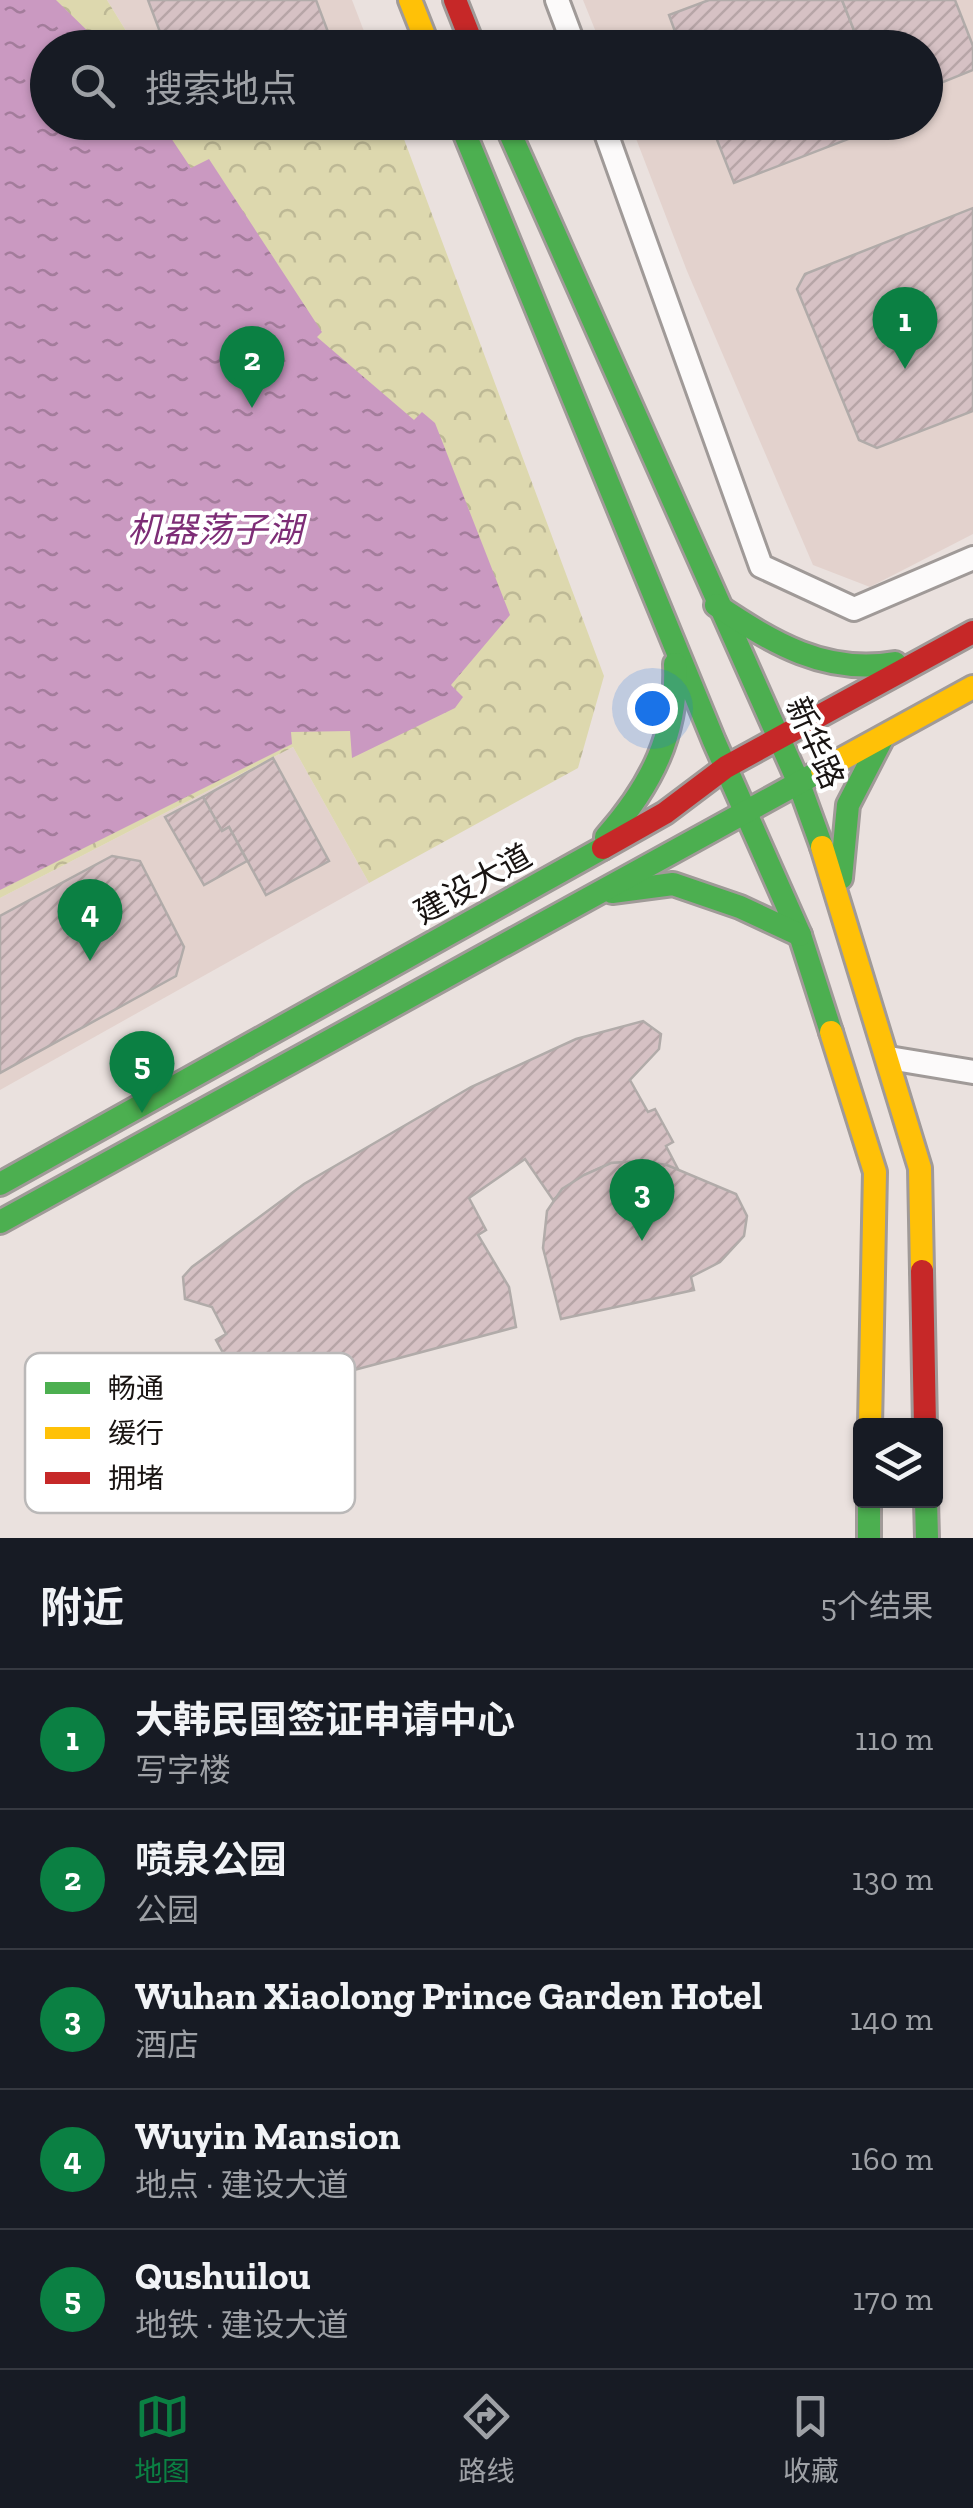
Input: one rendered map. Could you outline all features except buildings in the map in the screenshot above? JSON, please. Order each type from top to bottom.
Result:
[{"type":"main road","points":[[410,0],[422,30]]},
{"type":"main road","points":[[455,0],[467,30]]},
{"type":"main road","points":[[467,140],[726,766],[800,935],[875,1172],[870,1418]]},
{"type":"main road","name":"新华路","points":[[514,140],[716,605],[798,781],[888,1058],[920,1168],[925,1418]]},
{"type":"main road","points":[[716,605],[806,658],[847,671],[878,668],[934,651]]},
{"type":"main road","points":[[586,858],[634,804],[667,748],[677,703],[676,667],[661,610]]},
{"type":"main road","name":"建设大道","points":[[0,1184],[586,858],[665,813],[726,766],[973,632]]},
{"type":"main road","points":[[0,1222],[973,686]]},
{"type":"main road","points":[[840,910],[843,828],[852,782],[887,733]]},
{"type":"main road","points":[[595,894],[672,884],[740,907],[800,935]]},
{"type":"main road","points":[[869,1508],[869,1538]]},
{"type":"main road","points":[[926,1508],[927,1538]]},
{"type":"street","points":[[558,0],[568,30]]},
{"type":"street","points":[[608,140],[761,566],[854,609],[973,558]]},
{"type":"street","points":[[888,1058],[973,1072]]},
{"type":"shaded area","points":[[107,0],[352,0],[363,30],[126,30]]},
{"type":"shaded area","points":[[583,0],[973,0],[973,534],[870,587],[813,565],[687,271],[637,140],[943,140],[943,30],[595,30]]},
{"type":"shaded area","points":[[293,747],[369,883],[0,1090],[0,898]]},
{"type":"green space","name":"机器荡子湖","points":[[0,0],[107,0],[126,30],[30,30],[30,140],[404,140],[604,676],[578,768],[369,883],[293,747],[0,898]]},
{"type":"water","name":"机器荡子湖","points":[[0,0],[56,0],[87,30],[30,30],[30,140],[172,140],[191,168],[209,159],[322,332],[317,337],[414,420],[422,412],[435,423],[510,615],[451,685],[463,697],[455,708],[352,758],[350,731],[291,732],[292,744],[0,890]]},
{"type":"traffic: fast","points":[[467,140],[714,741],[800,935],[831,1032]]},
{"type":"traffic: fast","points":[[513,140],[798,781],[822,847]]},
{"type":"traffic: fast","points":[[716,605],[801,653],[846,664],[895,663]]},
{"type":"traffic: fast","points":[[606,837],[636,798],[658,758],[672,713],[675,664]]},
{"type":"traffic: fast","points":[[841,878],[848,805],[881,741]]},
{"type":"traffic: fast","points":[[0,1222],[822,770]]},
{"type":"traffic: fast","points":[[0,1184],[603,848]]},
{"type":"traffic: fast","points":[[612,892],[673,884],[740,907],[800,935]]},
{"type":"traffic: fast","points":[[869,1508],[869,1538]]},
{"type":"traffic: fast","points":[[926,1508],[927,1538]]},
{"type":"traffic: slow","points":[[410,0],[422,30]]},
{"type":"traffic: slow","points":[[822,770],[973,687]]},
{"type":"traffic: slow","points":[[822,847],[920,1168],[922,1271]]},
{"type":"traffic: slow","points":[[831,1032],[875,1172],[870,1418]]},
{"type":"traffic: jam","points":[[455,0],[467,30]]},
{"type":"traffic: jam","points":[[603,848],[665,813],[726,767],[973,632]]},
{"type":"traffic: jam","points":[[922,1271],[925,1418]]},
{"type":"place","name":"大韩民国签证申请中心","points":[[905,369]]},
{"type":"place","name":"喷泉公园","points":[[252,408]]},
{"type":"place","name":"Wuyin Mansion","points":[[90,961]]},
{"type":"place","name":"Qushuilou","points":[[142,1113]]},
{"type":"place","name":"Wuhan Xiaolong Prince Garden Hotel","points":[[642,1241]]}]
